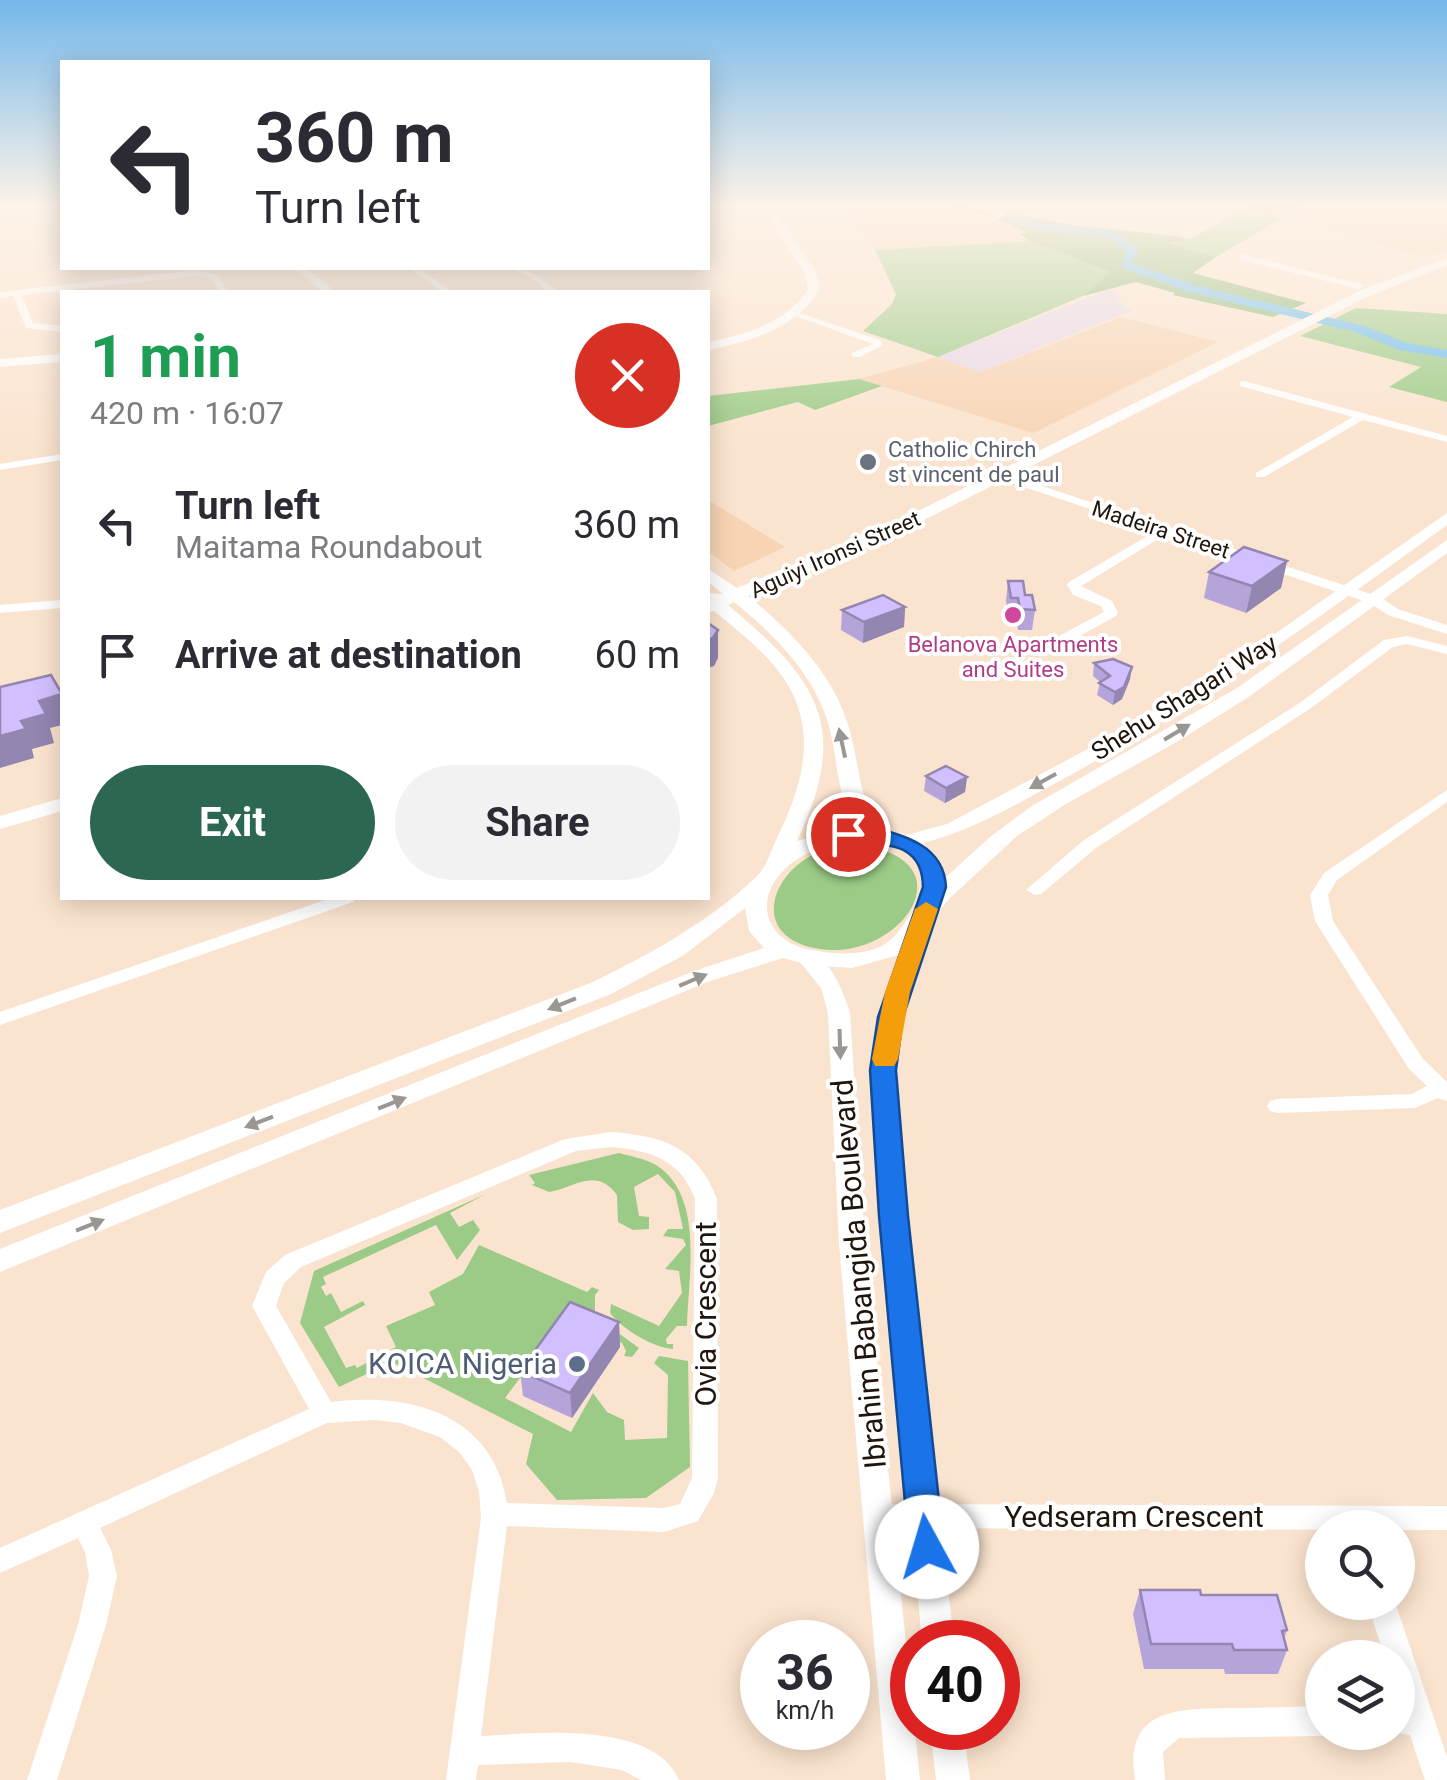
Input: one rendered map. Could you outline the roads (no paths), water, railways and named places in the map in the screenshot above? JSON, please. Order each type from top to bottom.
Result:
[{"type":"main road","points":[[710,343],[770,320],[789,306],[801,289]]},
{"type":"main road","points":[[710,344],[748,335],[796,313],[813,289]]},
{"type":"main road","name":"Aguiyi Ironsi Street","points":[[1310,315],[1354,289]]},
{"type":"main road","name":"Aguiyi Ironsi Street","points":[[717,597],[990,476],[1369,289]]},
{"type":"main road","points":[[0,366],[60,360]]},
{"type":"main road","name":"Shehu Shagari Way","points":[[903,842],[956,829],[1120,739],[1258,654],[1447,518]]},
{"type":"main road","name":"Shehu Shagari Way","points":[[924,913],[1019,824],[1173,736],[1370,604],[1447,545]]},
{"type":"main road","points":[[717,597],[800,655],[827,695],[843,741],[858,817],[872,834]]},
{"type":"main road","points":[[0,1222],[602,988],[676,950],[769,872],[808,843],[832,836],[872,834],[903,842],[926,859],[934,872],[934,887],[924,913],[902,942],[872,958],[832,961],[796,953],[765,936],[755,918],[769,872],[809,790],[816,757],[814,727],[801,691],[785,666],[717,597]]},
{"type":"main road","points":[[0,810],[60,793]]},
{"type":"main road","points":[[0,823],[60,805]]},
{"type":"main road","points":[[0,1261],[702,976],[796,953]]},
{"type":"street","points":[[0,295],[73,289]]},
{"type":"street","points":[[16,293],[29,326],[60,330]]},
{"type":"street","points":[[796,313],[877,342],[856,354]]},
{"type":"street","points":[[1244,384],[1447,439]]},
{"type":"street","points":[[1260,474],[1362,416]]},
{"type":"street","points":[[0,466],[60,457]]},
{"type":"street","points":[[990,476],[1447,630]]},
{"type":"street","name":"Madeira Street","points":[[990,476],[1340,594]]},
{"type":"street","points":[[1049,643],[1064,640],[1111,612],[1107,604],[1078,592],[1074,585],[1156,535]]},
{"type":"street","points":[[0,608],[60,604]]},
{"type":"street","points":[[1035,890],[1090,844],[1306,704],[1389,643],[1407,640],[1447,650]]},
{"type":"street","points":[[1276,1106],[1415,1100],[1443,1092],[1416,1064],[1324,920],[1318,895],[1330,877],[1447,796]]},
{"type":"street","points":[[0,1019],[341,900]]},
{"type":"street","name":"Ibrahim Babangida Boulevard","points":[[924,913],[890,1017],[883,1085],[935,1620]]},
{"type":"street","name":"Ibrahim Babangida Boulevard","points":[[796,953],[831,986],[839,1013],[852,1244],[903,1780]]},
{"type":"street","name":"Ovia Crescent","points":[[324,1413],[264,1306],[274,1278],[293,1260],[572,1144],[596,1138],[634,1139],[685,1162],[703,1184],[706,1198],[706,1478],[702,1493],[688,1513],[664,1520],[493,1514]]},
{"type":"street","points":[[0,1561],[324,1413],[380,1408],[405,1411],[438,1424],[476,1456],[492,1492],[493,1514],[463,1766],[608,1749],[645,1761],[664,1780]]},
{"type":"street","name":"Yedseram Crescent","points":[[880,1516],[1305,1522]]},
{"type":"street","name":"Yedseram Crescent","points":[[1415,1520],[1447,1518]]},
{"type":"street","points":[[42,1780],[92,1625],[103,1576],[98,1550],[84,1524]]},
{"type":"street","points":[[1150,1780],[1145,1754],[1156,1734],[1176,1724],[1305,1721]]},
{"type":"street","points":[[1415,1733],[1440,1780]]},
{"type":"street","points":[[951,1750],[954,1780]]},
{"type":"waterway","points":[[1194,289],[1360,329],[1404,347],[1447,354]]},
{"type":"place","name":"Catholic Chirch st vincent de paul","points":[[868,462]]},
{"type":"place","name":"Belanova Apartments and Suites","points":[[1013,615]]},
{"type":"place","name":"KOICA Nigeria","points":[[577,1364]]}]
